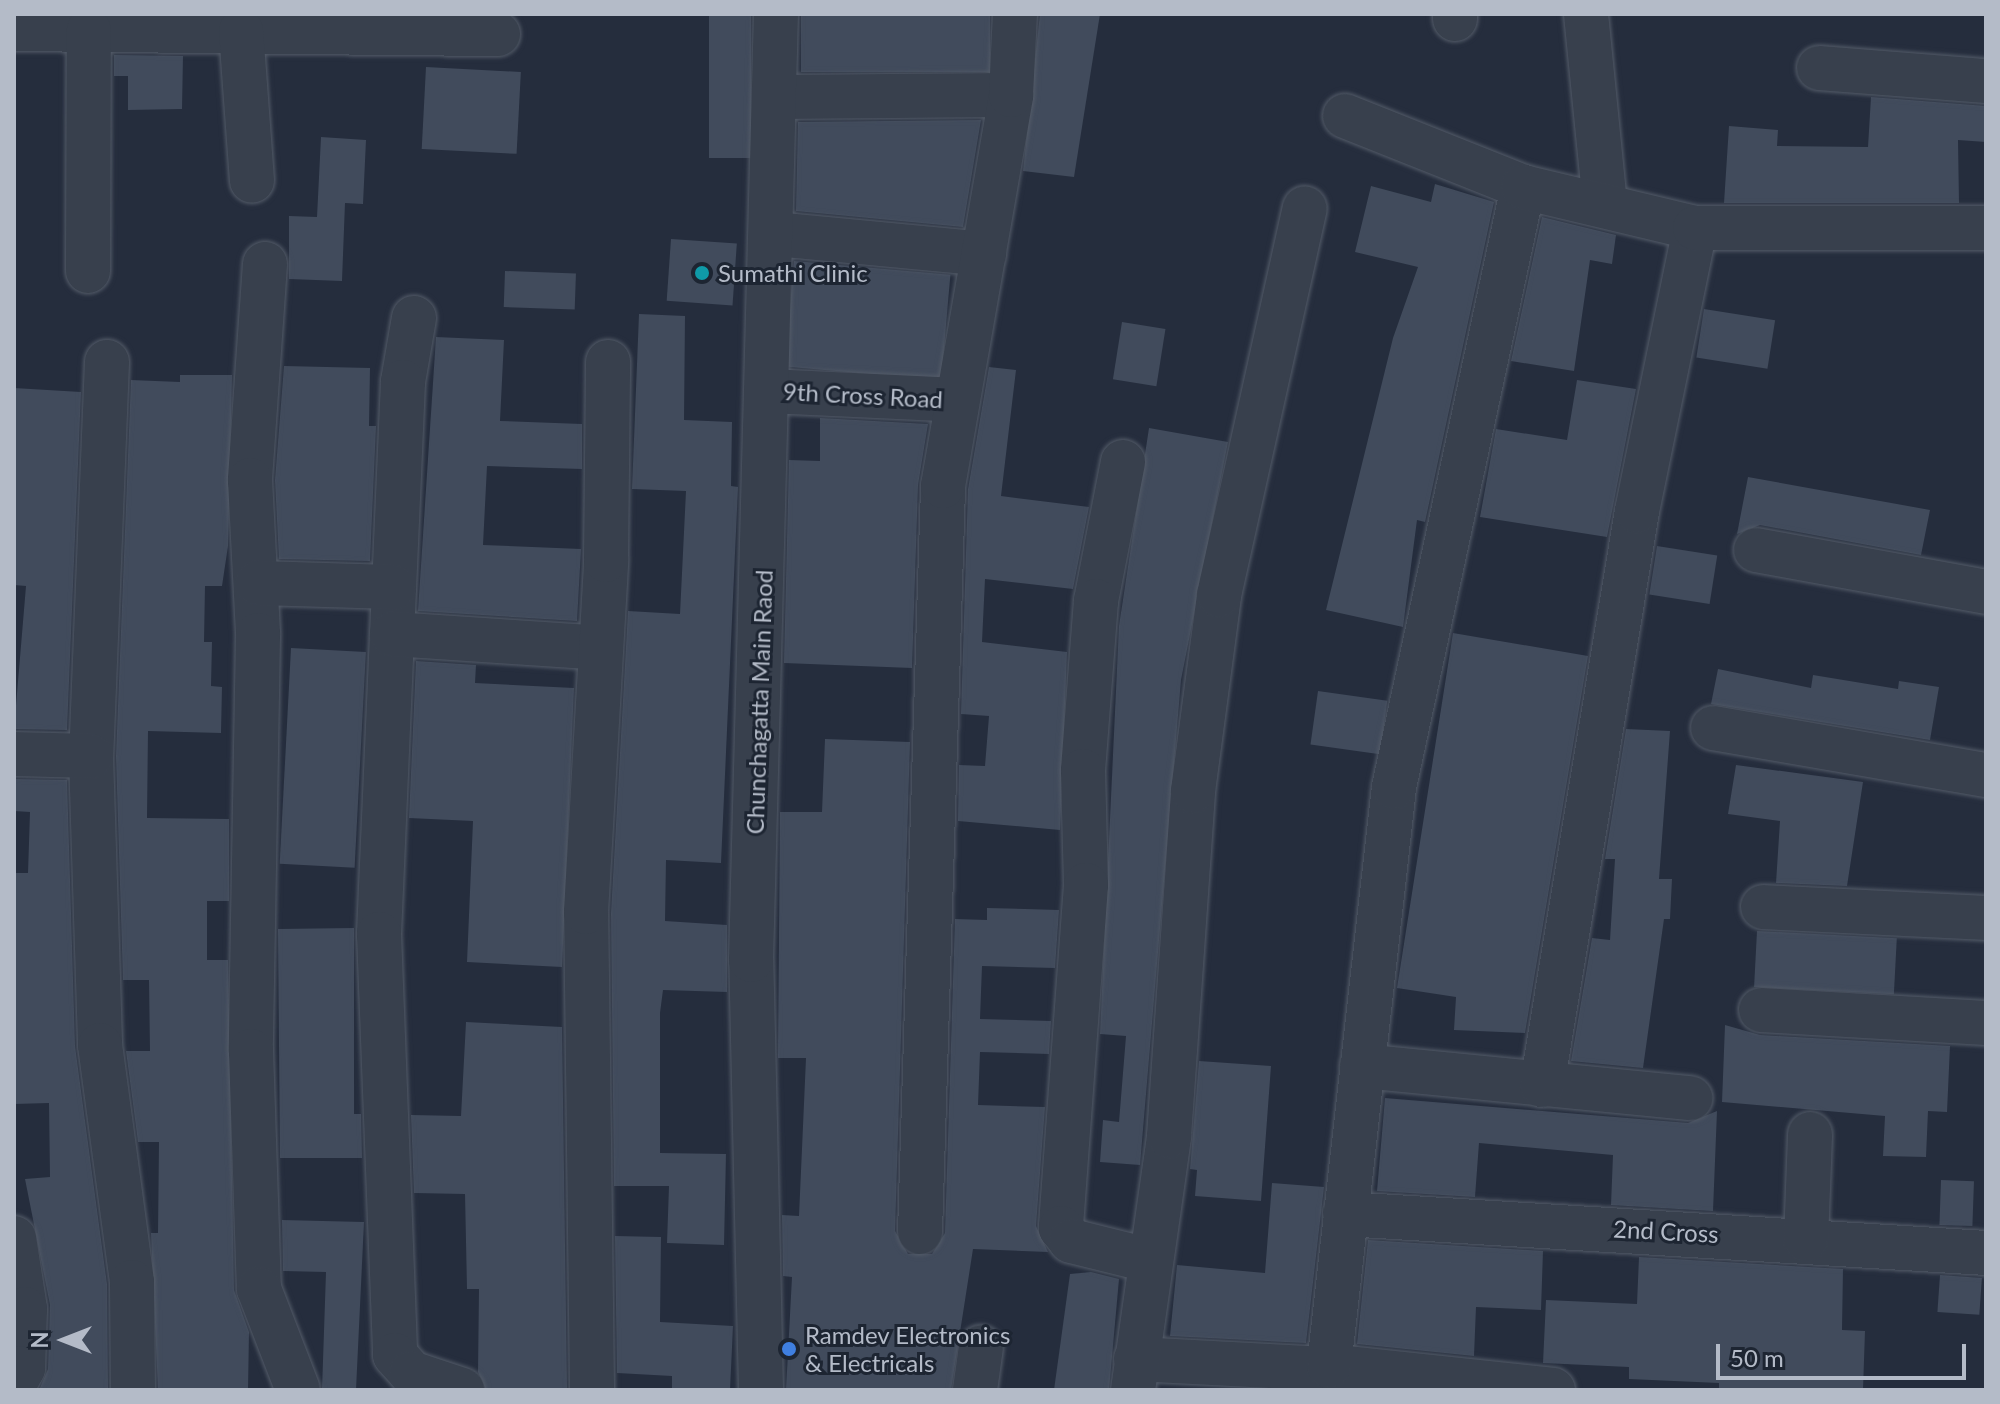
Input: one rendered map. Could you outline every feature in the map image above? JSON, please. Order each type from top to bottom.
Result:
[{"type":"street","name":"Chunchagatta Main Raod","points":[[761,1390],[751,960],[774,234],[776,14]]},
{"type":"street","points":[[920,1232],[941,516],[957,400],[1011,95],[1015,14]]},
{"type":"street","points":[[1586,14],[1605,204]]},
{"type":"street","points":[[14,29],[498,34]]},
{"type":"street","points":[[88,271],[89,30]]},
{"type":"street","points":[[241,31],[252,181]]},
{"type":"street","points":[[1819,68],[1986,81]]},
{"type":"street","points":[[774,97],[1011,95]]},
{"type":"street","points":[[1345,116],[1523,187],[1605,204],[1695,228],[1986,228]]},
{"type":"street","points":[[1330,1369],[1394,787],[1523,187]]},
{"type":"street","points":[[1305,208],[1219,595],[1193,791],[1169,1136],[1148,1260],[1135,1374],[1379,1370],[1391,1384],[1553,1390]]},
{"type":"street","points":[[1542,1085],[1637,511],[1695,228]]},
{"type":"street","points":[[774,234],[984,254]]},
{"type":"street","points":[[265,264],[250,480],[257,583],[251,1051],[259,1289],[298,1390]]},
{"type":"street","points":[[414,318],[403,382],[379,934],[395,1355],[411,1373],[462,1390]]},
{"type":"street","points":[[107,362],[91,756],[100,1045],[132,1282],[133,1390]]},
{"type":"street","points":[[592,1390],[586,912],[601,648],[608,362]]},
{"type":"street","name":"9th Cross Road","points":[[769,391],[957,400]]},
{"type":"street","points":[[1123,462],[1096,601],[1083,771],[1086,885],[1061,1228],[1071,1241],[1148,1260]]},
{"type":"street","points":[[1756,550],[1986,592]]},
{"type":"street","points":[[257,583],[394,587]]},
{"type":"street","points":[[392,634],[601,648]]},
{"type":"street","points":[[1713,728],[1986,775]]},
{"type":"street","points":[[14,754],[91,756]]},
{"type":"street","points":[[1763,907],[1986,918]]},
{"type":"street","points":[[1761,1010],[1986,1023]]},
{"type":"street","points":[[1362,1066],[1690,1098]]},
{"type":"street","points":[[1806,1240],[1810,1134]]},
{"type":"street","name":"2nd Cross","points":[[1345,1214],[1986,1253]]},
{"type":"street","points":[[14,1238],[25,1309],[23,1368],[14,1384]]},
{"type":"street","points":[[975,1390],[981,1347]]},
{"type":"building","points":[[709,14],[751,14],[751,158],[709,158]]},
{"type":"building","points":[[801,14],[990,14],[990,72],[801,72]]},
{"type":"building","points":[[1040,14],[1100,14],[1074,177],[1023,171]]},
{"type":"building","points":[[114,55],[183,56],[182,109],[128,110],[128,76],[114,76]]},
{"type":"building","points":[[426,67],[521,72],[517,154],[422,149]]},
{"type":"building","points":[[1871,97],[1986,106],[1986,142],[1958,140],[1959,203],[1724,203],[1729,126],[1778,130],[1777,146],[1868,147]]},
{"type":"building","points":[[981,120],[963,227],[796,211],[798,122]]},
{"type":"building","points":[[321,137],[366,140],[363,204],[345,203],[342,281],[289,279],[289,216],[317,217]]},
{"type":"building","points":[[1435,184],[1494,202],[1425,522],[1417,520],[1403,627],[1326,610],[1393,338],[1418,267],[1355,252],[1371,186],[1431,202]]},
{"type":"building","points":[[1542,217],[1616,235],[1612,264],[1590,260],[1574,371],[1511,361]]},
{"type":"building","name":"Sumathi Clinic","points":[[671,239],[737,244],[733,305],[667,301]]},
{"type":"building","points":[[794,261],[950,275],[941,380],[785,367]]},
{"type":"building","points":[[505,271],[576,273],[575,309],[504,307]]},
{"type":"building","points":[[1704,309],[1775,320],[1767,369],[1696,357]]},
{"type":"building","points":[[639,314],[685,316],[684,420],[732,422],[731,486],[738,487],[721,863],[666,860],[665,921],[727,925],[727,992],[663,990],[660,1013],[660,1153],[726,1154],[724,1245],[667,1243],[669,1186],[614,1186],[611,913],[628,611],[680,614],[686,491],[632,489]]},
{"type":"building","points":[[1122,322],[1165,329],[1156,386],[1113,379]]},
{"type":"building","points":[[436,337],[504,340],[500,421],[582,424],[582,469],[487,466],[483,545],[581,549],[577,621],[418,611]]},
{"type":"building","points":[[284,366],[370,368],[369,426],[376,426],[370,561],[279,559],[275,480]]},
{"type":"building","points":[[989,367],[1016,370],[1001,496],[1089,507],[1073,589],[985,579],[982,642],[1067,652],[1060,830],[958,821],[959,765],[985,766],[989,716],[961,714],[968,489]]},
{"type":"building","points":[[180,375],[232,375],[228,546],[222,586],[205,586],[204,642],[212,642],[211,686],[222,687],[221,733],[148,731],[147,818],[229,819],[229,901],[207,901],[207,960],[228,960],[234,1290],[249,1332],[248,1390],[158,1390],[151,1233],[158,1233],[159,1142],[138,1142],[126,1051],[150,1051],[149,980],[123,980],[116,756],[131,380],[180,382]]},
{"type":"building","points":[[1577,380],[1636,389],[1607,537],[1480,517],[1496,429],[1567,440]]},
{"type":"building","points":[[14,388],[81,392],[67,730],[14,729],[26,586],[14,585]]},
{"type":"building","points":[[820,418],[928,424],[918,485],[912,668],[784,663],[789,460],[820,461]]},
{"type":"building","points":[[1149,428],[1228,442],[1181,680],[1140,1165],[1100,1162],[1103,1120],[1119,1122],[1126,1036],[1100,1034],[1119,626]]},
{"type":"building","points":[[1748,477],[1930,510],[1921,555],[1760,525],[1737,534]]},
{"type":"building","points":[[1657,546],[1717,556],[1710,604],[1649,594]]},
{"type":"building","points":[[1453,633],[1588,656],[1525,1033],[1454,1030],[1456,997],[1397,988]]},
{"type":"building","points":[[291,648],[366,652],[355,868],[280,864]]},
{"type":"building","points":[[416,661],[476,665],[475,683],[574,688],[562,967],[467,962],[473,821],[409,818]]},
{"type":"building","points":[[1718,669],[1811,688],[1813,675],[1898,689],[1899,681],[1939,687],[1930,740],[1711,704]]},
{"type":"building","points":[[1318,691],[1387,701],[1380,754],[1310,744]]},
{"type":"building","points":[[1626,729],[1670,731],[1659,879],[1672,879],[1670,919],[1664,919],[1643,1068],[1571,1061],[1592,938],[1610,940],[1615,859],[1605,859]]},
{"type":"building","points":[[825,739],[910,742],[895,1231],[908,1254],[932,1254],[945,1233],[955,919],[987,920],[987,908],[1059,910],[1055,968],[982,966],[980,1019],[1051,1021],[1049,1054],[980,1052],[978,1105],[1045,1107],[1036,1226],[1048,1252],[973,1249],[951,1390],[786,1390],[792,1277],[783,1276],[782,1215],[799,1216],[806,1058],[778,1058],[780,812],[822,812]]},
{"type":"building","points":[[1736,765],[1863,782],[1847,886],[1776,883],[1780,821],[1728,814]]},
{"type":"building","points":[[14,779],[67,780],[75,1046],[107,1284],[108,1390],[39,1390],[48,1369],[50,1305],[25,1179],[50,1177],[49,1103],[14,1104],[14,873],[28,873],[30,812],[14,811]]},
{"type":"building","points":[[354,928],[354,1114],[361,1114],[362,1158],[280,1158],[278,929]]},
{"type":"building","points":[[1757,931],[1897,938],[1894,994],[1754,987]]},
{"type":"building","points":[[466,1022],[562,1027],[567,1390],[486,1390],[478,1372],[479,1289],[467,1289],[465,1194],[414,1193],[411,1115],[461,1116]]},
{"type":"building","points":[[1725,1025],[1760,1035],[1950,1046],[1947,1112],[1928,1111],[1926,1157],[1883,1156],[1885,1116],[1722,1102]]},
{"type":"building","points":[[1199,1061],[1271,1066],[1261,1201],[1195,1196],[1197,1170],[1190,1169]]},
{"type":"building","points":[[1385,1098],[1688,1123],[1717,1111],[1713,1211],[1611,1205],[1613,1155],[1479,1143],[1475,1197],[1377,1191]]},
{"type":"building","points":[[1941,1180],[1974,1181],[1972,1226],[1939,1225]]},
{"type":"building","points":[[1272,1183],[1324,1187],[1306,1343],[1170,1336],[1177,1265],[1265,1273]]},
{"type":"building","points":[[282,1220],[364,1222],[356,1390],[322,1390],[326,1272],[283,1271]]},
{"type":"building","points":[[615,1236],[661,1237],[660,1322],[733,1326],[730,1390],[672,1390],[672,1376],[617,1373]]},
{"type":"building","points":[[1368,1240],[1543,1251],[1541,1310],[1476,1307],[1474,1356],[1357,1344]]},
{"type":"building","points":[[1639,1257],[1843,1269],[1842,1330],[1865,1331],[1863,1390],[1719,1390],[1719,1383],[1629,1379],[1629,1367],[1543,1363],[1546,1300],[1637,1304]]},
{"type":"building","points":[[1091,1272],[1119,1279],[1109,1390],[1054,1390],[1070,1274]]},
{"type":"building","points":[[1940,1275],[1982,1278],[1979,1315],[1937,1312]]},
{"type":"place","name":"Sumathi Clinic","points":[[702,273]]},
{"type":"place","name":"Ramdev Electronics & Electricals","points":[[789,1349]]}]
